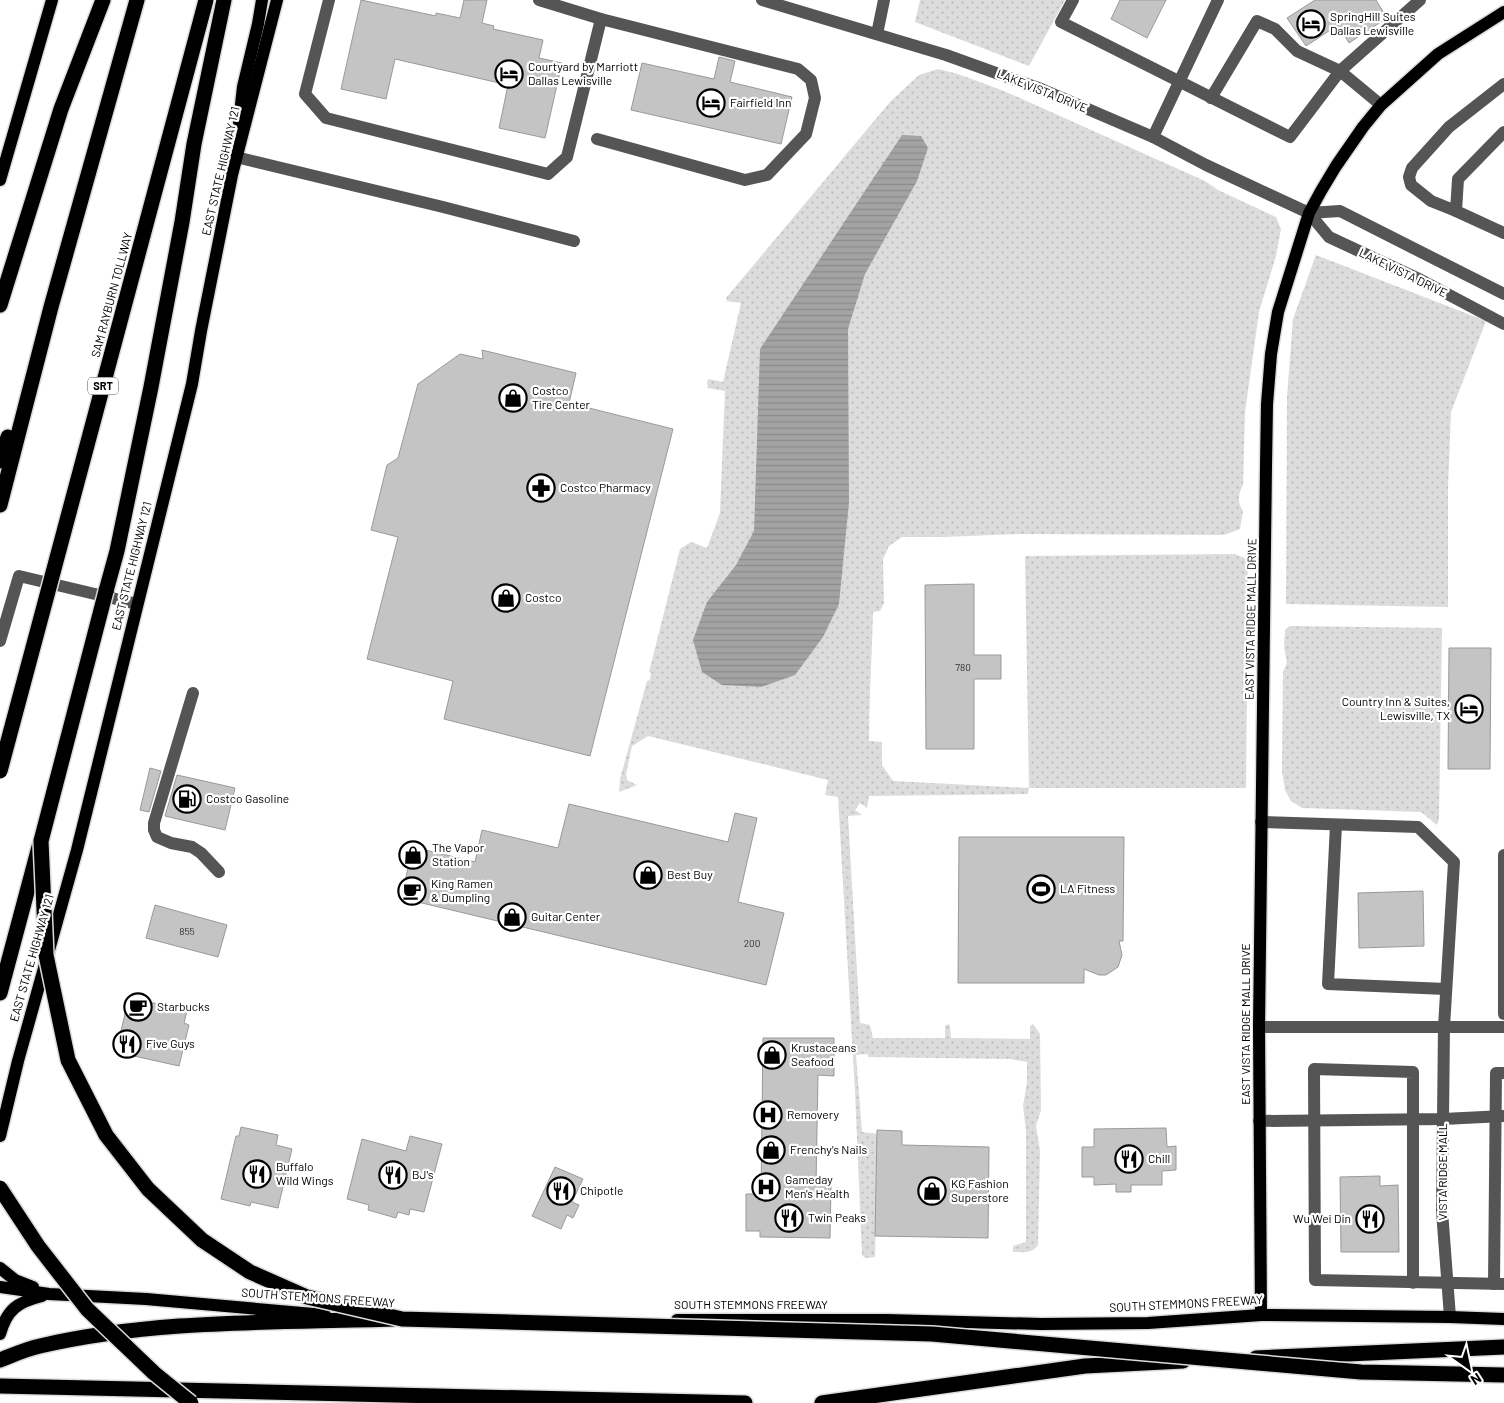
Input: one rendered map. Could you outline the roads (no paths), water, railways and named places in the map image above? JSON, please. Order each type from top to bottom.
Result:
[{"type":"highway","points":[[0,305],[61,109],[103,0]]},
{"type":"highway","points":[[0,505],[51,307],[137,0]]},
{"type":"highway","name":"SAM RAYBURN TOLLWAY","points":[[0,771],[206,0]]},
{"type":"highway","points":[[0,993],[119,542],[152,387],[194,144],[224,0]]},
{"type":"highway","points":[[0,461],[51,307]]},
{"type":"highway","points":[[41,840],[46,955],[68,1060],[106,1135],[148,1189],[202,1240],[250,1272],[307,1296],[402,1319]]},
{"type":"highway","points":[[0,1188],[38,1246],[87,1309],[154,1372],[191,1403]]},
{"type":"highway","points":[[0,1360],[38,1346],[131,1330],[212,1323],[402,1319],[932,1334],[1352,1372],[1504,1376]]},
{"type":"highway","points":[[822,1403],[1085,1366],[1504,1347]]},
{"type":"highway","points":[[0,1386],[746,1403]]},
{"type":"main road","points":[[0,180],[52,0]]},
{"type":"main road","points":[[235,163],[243,87],[262,0]]},
{"type":"main road","name":"EAST STATE HIGHWAY 121","points":[[0,1136],[18,1061],[77,850],[192,384],[235,163],[277,0]]},
{"type":"main road","name":"EAST VISTA RIDGE MALL DRIVE","points":[[1261,1315],[1259,1027],[1267,404],[1271,354],[1278,312],[1309,213],[1336,166],[1363,127],[1381,105],[1438,54],[1504,12]]},
{"type":"main road","points":[[0,1268],[15,1280],[49,1294]]},
{"type":"main road","name":"SOUTH STEMMONS FREEWAY","points":[[0,1287],[49,1294],[146,1299],[367,1319],[886,1320],[1041,1324],[1148,1323],[1261,1315],[1504,1319]]},
{"type":"main road","points":[[0,1334],[10,1311],[23,1300],[49,1294]]},
{"type":"street","points":[[329,0],[305,94],[326,118],[548,174],[567,157],[601,19]]},
{"type":"street","points":[[539,0],[601,19],[798,69],[811,80],[815,98],[806,134],[767,176],[745,180],[597,139]]},
{"type":"street","name":"LAKE VISTA DRIVE","points":[[762,0],[946,54],[1042,89],[1153,137],[1309,213],[1329,237],[1421,280],[1504,324]]},
{"type":"street","points":[[876,34],[884,0]]},
{"type":"street","points":[[1073,0],[1061,22],[1290,137],[1340,71],[1420,0]]},
{"type":"street","points":[[1153,137],[1218,0]]},
{"type":"street","points":[[1211,98],[1257,21],[1275,29],[1298,51],[1340,71],[1381,105]]},
{"type":"street","points":[[1504,84],[1449,126],[1412,168],[1409,176],[1412,185],[1431,201],[1504,233]]},
{"type":"street","points":[[1456,211],[1458,179],[1504,132]]},
{"type":"street","points":[[235,163],[443,207],[574,241]]},
{"type":"street","name":"LAKE VISTA DRIVE","points":[[1309,213],[1340,211],[1504,294]]},
{"type":"street","points":[[0,641],[19,576],[137,604]]},
{"type":"street","points":[[193,693],[154,823],[154,830],[157,837],[171,843],[192,847],[201,853],[219,872]]},
{"type":"street","name":"VISTA RIDGE MALL","points":[[1262,822],[1418,827],[1454,862],[1444,1027],[1442,1211],[1450,1317]]},
{"type":"street","points":[[1336,825],[1328,984],[1446,989]]},
{"type":"street","points":[[1504,855],[1504,1014]]},
{"type":"street","points":[[1259,1027],[1504,1027]]},
{"type":"street","points":[[1413,1282],[1413,1072],[1314,1069],[1315,1280],[1448,1283],[1499,1284],[1500,1116],[1496,1073],[1504,1073]]},
{"type":"street","points":[[1259,1121],[1443,1119],[1500,1116]]},
{"type":"place","name":"SpringHill Suites Dallas Lewisville","points":[[1311,24]]},
{"type":"place","name":"Courtyard by Marriott Dallas Lewisville","points":[[509,74]]},
{"type":"place","name":"Fairfield Inn","points":[[711,103]]},
{"type":"place","name":"Costco Tire Center","points":[[513,398]]},
{"type":"place","name":"Costco Pharmacy","points":[[541,488]]},
{"type":"place","name":"Costco","points":[[506,598]]},
{"type":"place","name":"Country Inn & Suites, Lewisville, TX","points":[[1469,709]]},
{"type":"place","name":"Costco Gasoline","points":[[187,799]]},
{"type":"place","name":"The Vapor Station","points":[[413,855]]},
{"type":"place","name":"Best Buy","points":[[648,875]]},
{"type":"place","name":"LA Fitness","points":[[1041,889]]},
{"type":"place","name":"King Ramen & Dumpling","points":[[412,891]]},
{"type":"place","name":"Guitar Center","points":[[512,917]]},
{"type":"place","name":"Starbucks","points":[[138,1007]]},
{"type":"place","name":"Five Guys","points":[[127,1044]]},
{"type":"place","name":"Krustaceans Seafood","points":[[772,1055]]},
{"type":"place","name":"Removery","points":[[768,1115]]},
{"type":"place","name":"Frenchy's Nails","points":[[771,1150]]},
{"type":"place","name":"Chill","points":[[1129,1159]]},
{"type":"place","name":"Buffalo Wild Wings","points":[[257,1174]]},
{"type":"place","name":"BJ's","points":[[393,1175]]},
{"type":"place","name":"Gameday Men's Health","points":[[766,1187]]},
{"type":"place","name":"Chipotle","points":[[561,1191]]},
{"type":"place","name":"KG Fashion Superstore","points":[[932,1191]]},
{"type":"place","name":"Twin Peaks","points":[[789,1218]]},
{"type":"place","name":"Wu Wei Din","points":[[1370,1219]]}]
